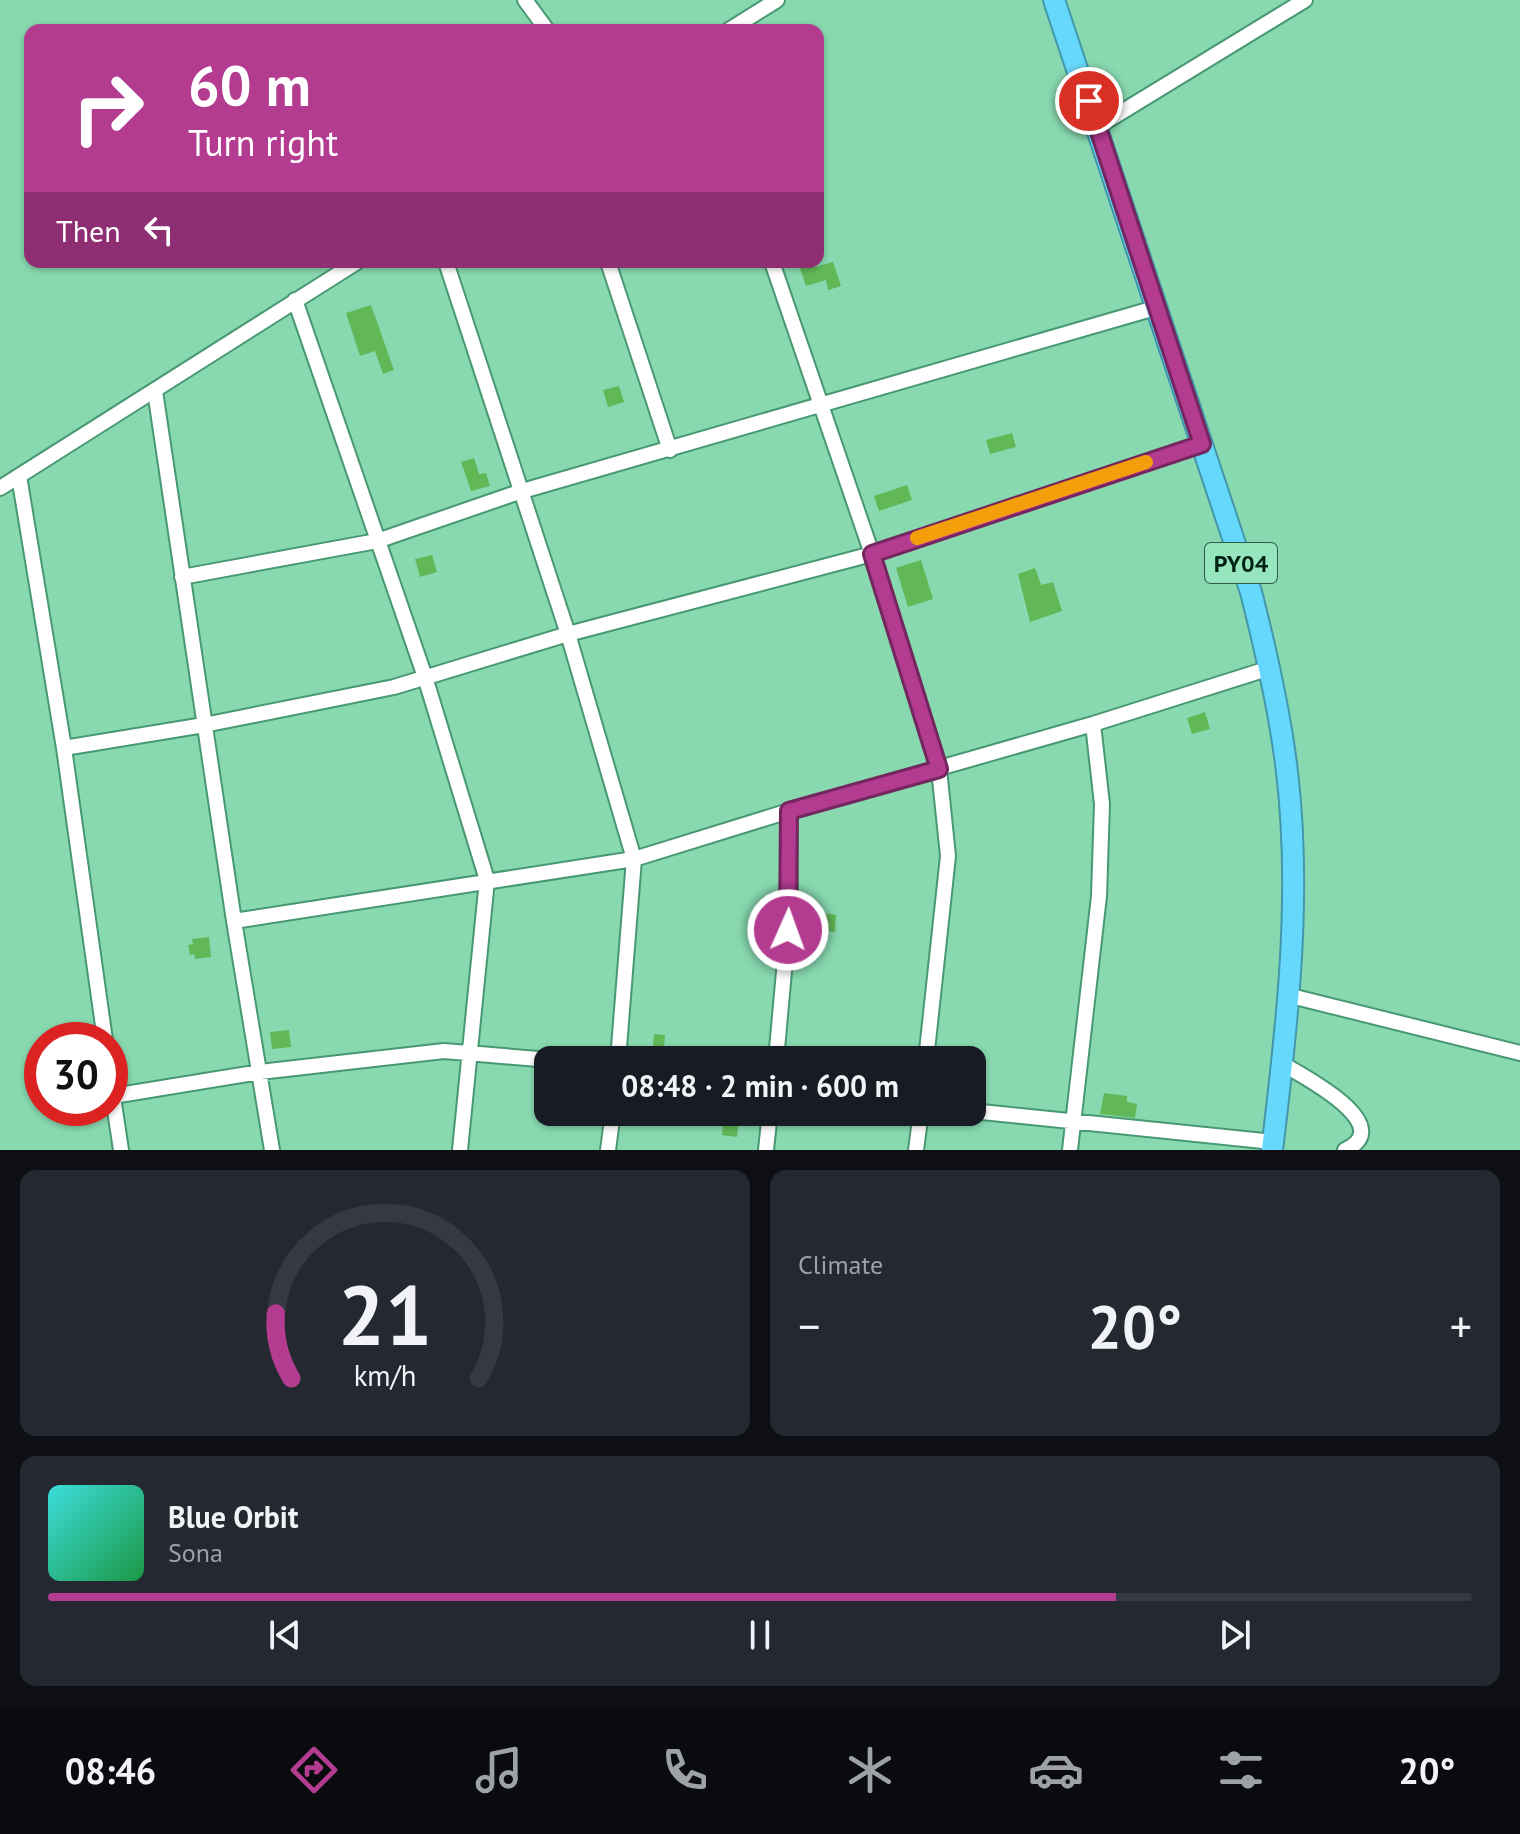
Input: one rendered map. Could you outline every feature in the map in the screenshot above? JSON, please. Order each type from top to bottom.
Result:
[{"type":"highway","name":"PY04","points":[[1054,0],[1251,592],[1270,668],[1287,772],[1292,843],[1287,995],[1272,1146]]},
{"type":"street","points":[[525,0],[543,24]]},
{"type":"street","points":[[1097,127],[1305,0]]},
{"type":"street","points":[[738,24],[770,2]]},
{"type":"street","points":[[0,488],[347,268]]},
{"type":"street","points":[[448,268],[568,634],[634,859],[619,1046]]},
{"type":"street","points":[[610,268],[670,450]]},
{"type":"street","points":[[774,268],[872,554],[939,769],[948,856],[928,1046]]},
{"type":"street","points":[[295,300],[425,677],[487,880],[460,1150]]},
{"type":"street","points":[[182,577],[377,541],[519,492],[1155,308]]},
{"type":"street","points":[[155,391],[234,921],[272,1150]]},
{"type":"street","points":[[64,748],[204,725],[394,687],[568,634],[872,554],[1202,444]]},
{"type":"street","points":[[19,476],[64,748],[102,1022]]},
{"type":"street","points":[[234,921],[634,859],[1093,724],[1270,668]]},
{"type":"street","points":[[1070,1150],[1099,896],[1102,804],[1093,724]]},
{"type":"street","points":[[777,1046],[790,905],[789,811]]},
{"type":"street","points":[[1287,995],[1520,1053]]},
{"type":"street","points":[[128,1094],[260,1072],[444,1051],[534,1059]]},
{"type":"street","points":[[1281,1063],[1349,1106],[1360,1128],[1358,1138],[1345,1150]]},
{"type":"street","points":[[986,1113],[1272,1146]]},
{"type":"street","points":[[117,1126],[121,1150]]},
{"type":"street","points":[[608,1150],[611,1126]]},
{"type":"street","points":[[766,1150],[769,1126]]},
{"type":"street","points":[[916,1150],[919,1126]]},
{"type":"building","points":[[833,262],[841,286],[828,290],[826,280],[806,286],[800,268],[824,268],[824,264]]},
{"type":"building","points":[[371,305],[394,370],[383,374],[375,351],[360,356],[346,313]]},
{"type":"building","points":[[619,386],[624,402],[608,407],[603,390]]},
{"type":"building","points":[[1012,433],[1016,447],[990,454],[986,440]]},
{"type":"building","points":[[474,458],[479,474],[486,473],[490,486],[471,491],[461,462]]},
{"type":"building","points":[[907,485],[912,500],[879,511],[874,496]]},
{"type":"building","points":[[432,555],[437,572],[420,577],[415,559]]},
{"type":"building","points":[[921,560],[933,599],[908,607],[896,568]]},
{"type":"building","points":[[1035,568],[1041,585],[1053,582],[1062,611],[1030,622],[1018,574]]},
{"type":"building","points":[[1205,712],[1210,729],[1192,734],[1187,718]]},
{"type":"building","points":[[815,912],[836,915],[835,932],[814,929]]},
{"type":"building","points":[[209,937],[211,957],[195,959],[194,954],[190,955],[188,945],[193,944],[192,939]]},
{"type":"building","points":[[289,1030],[291,1047],[272,1049],[270,1032]]},
{"type":"building","points":[[654,1034],[665,1035],[664,1046],[653,1046]]},
{"type":"building","points":[[1104,1093],[1127,1096],[1127,1102],[1137,1104],[1135,1118],[1100,1114]]},
{"type":"building","points":[[723,1126],[738,1126],[737,1137],[722,1135]]},
{"type":"slow traffic","points":[[917,538],[1146,462]]},
{"type":"route","points":[[788,930],[789,811],[939,769],[872,554],[1202,444],[1089,101]]}]
